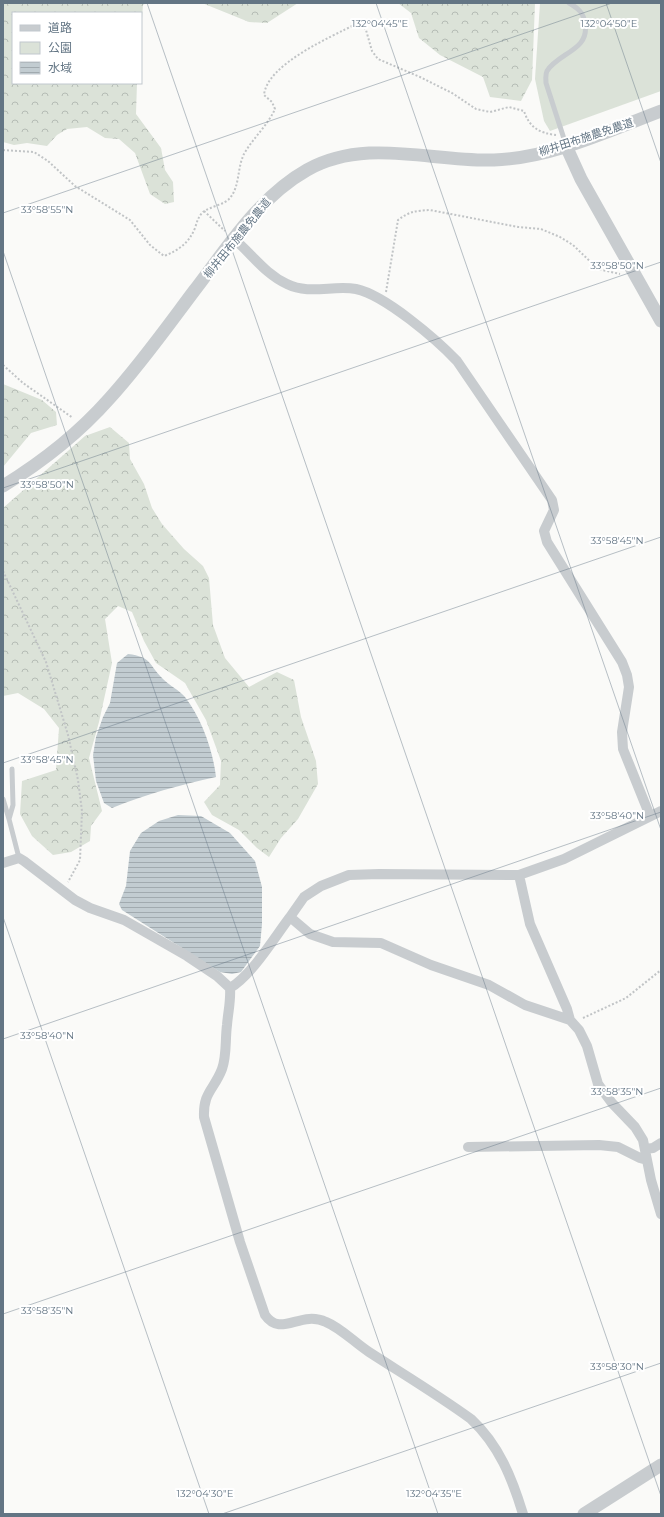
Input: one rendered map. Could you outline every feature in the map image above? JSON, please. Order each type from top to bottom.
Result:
[{"type":"street","name":"柳井田布施農免農道","points":[[3,486],[52,452],[74,434],[110,398],[234,239],[270,196],[308,169],[330,160],[355,154],[378,152],[405,152],[461,159],[495,160],[527,156],[564,141],[661,111]]},
{"type":"street","points":[[564,141],[581,179],[661,321]]},
{"type":"street","points":[[230,988],[241,982],[249,973],[304,897],[321,886],[349,875],[519,875],[564,859],[658,814],[623,749],[622,732],[628,687],[627,675],[622,662],[547,542],[544,531],[554,510],[552,500],[457,361],[440,343],[410,320],[384,303],[357,289],[300,289],[288,285],[276,279],[256,262],[234,239]]},
{"type":"street","points":[[3,863],[19,858],[90,908],[124,920],[187,956],[217,976],[230,988],[231,1001],[222,1069],[205,1097],[203,1104],[204,1118],[240,1242],[265,1315],[270,1322],[278,1325],[285,1325],[301,1319],[314,1318],[327,1322],[367,1351],[471,1419],[485,1432],[504,1463],[515,1489],[523,1514]]},
{"type":"street","points":[[519,875],[530,924],[572,1021],[588,1046],[598,1084],[612,1103],[635,1127],[643,1140],[651,1180],[661,1214]]},
{"type":"street","points":[[290,917],[310,934],[333,942],[381,942],[431,965],[489,985],[525,1005],[572,1021]]},
{"type":"street","points":[[645,1149],[653,1148],[661,1143]]},
{"type":"street","points":[[468,1147],[599,1145],[618,1147],[647,1160]]},
{"type":"street","points":[[584,1514],[661,1465]]},
{"type":"lane","points":[[564,141],[546,83],[546,73],[552,65],[582,43],[587,30],[585,19],[578,8],[569,3]]},
{"type":"lane","points":[[9,818],[13,806],[12,769]]},
{"type":"lane","points":[[3,799],[19,858]]},
{"type":"path","points":[[3,150],[34,152],[48,161],[75,186],[130,220],[150,245],[164,256],[176,251],[189,241],[198,217],[204,211],[230,198],[236,186],[239,166],[244,154],[256,136],[272,117],[275,109],[272,102],[264,96],[265,88],[280,71],[306,49],[356,24],[362,24],[366,30],[372,51],[378,60],[439,87],[476,109],[490,112],[509,107],[524,111],[527,122],[532,127],[564,141]]},
{"type":"path","points":[[384,303],[398,220],[409,212],[418,211],[430,210],[518,227],[541,229],[560,237],[573,246],[598,269],[636,277]]},
{"type":"path","points":[[204,211],[234,239]]},
{"type":"path","points":[[3,364],[23,383],[74,419]]},
{"type":"path","points":[[3,571],[46,662],[68,735],[78,780],[82,811],[80,860],[64,890]]},
{"type":"path","points":[[572,1021],[626,998],[661,970]]},
{"type":"green space","points":[[3,3],[146,3],[143,5],[142,18],[142,12],[12,12],[12,84],[137,84],[136,114],[161,148],[165,170],[173,182],[174,202],[165,204],[150,194],[135,153],[119,139],[105,138],[87,127],[67,129],[57,135],[47,146],[27,143],[14,145],[3,142]]},
{"type":"green space","points":[[202,3],[298,3],[267,23],[249,22]]},
{"type":"green space","points":[[398,3],[535,3],[532,80],[521,101],[490,97],[483,77],[440,55],[419,38],[411,13]]},
{"type":"green space","points":[[540,3],[661,3],[661,91],[550,131],[544,121],[535,79]]},
{"type":"green space","points":[[3,384],[42,400],[56,412],[57,425],[31,433],[3,467]]},
{"type":"green space","points":[[110,427],[129,443],[130,459],[144,484],[152,508],[162,524],[184,549],[203,566],[209,578],[213,625],[225,658],[249,687],[277,672],[294,680],[301,717],[316,761],[318,784],[298,819],[281,838],[269,857],[257,848],[239,830],[212,815],[204,802],[220,785],[221,761],[206,720],[185,683],[156,663],[144,641],[132,612],[118,606],[105,619],[112,663],[99,722],[89,758],[102,811],[91,826],[90,841],[71,852],[53,855],[32,836],[20,814],[22,781],[56,770],[59,728],[44,709],[18,693],[3,696],[3,508],[85,436]]},
{"type":"water","points":[[128,654],[146,659],[163,679],[185,697],[197,715],[206,736],[215,767],[216,777],[163,790],[112,808],[104,803],[96,781],[93,755],[96,737],[110,703],[117,663]]},
{"type":"water","points":[[178,815],[201,816],[230,833],[255,861],[262,887],[262,924],[260,946],[241,972],[232,974],[220,972],[122,910],[119,904],[126,886],[130,851],[141,833],[159,821]]}]
